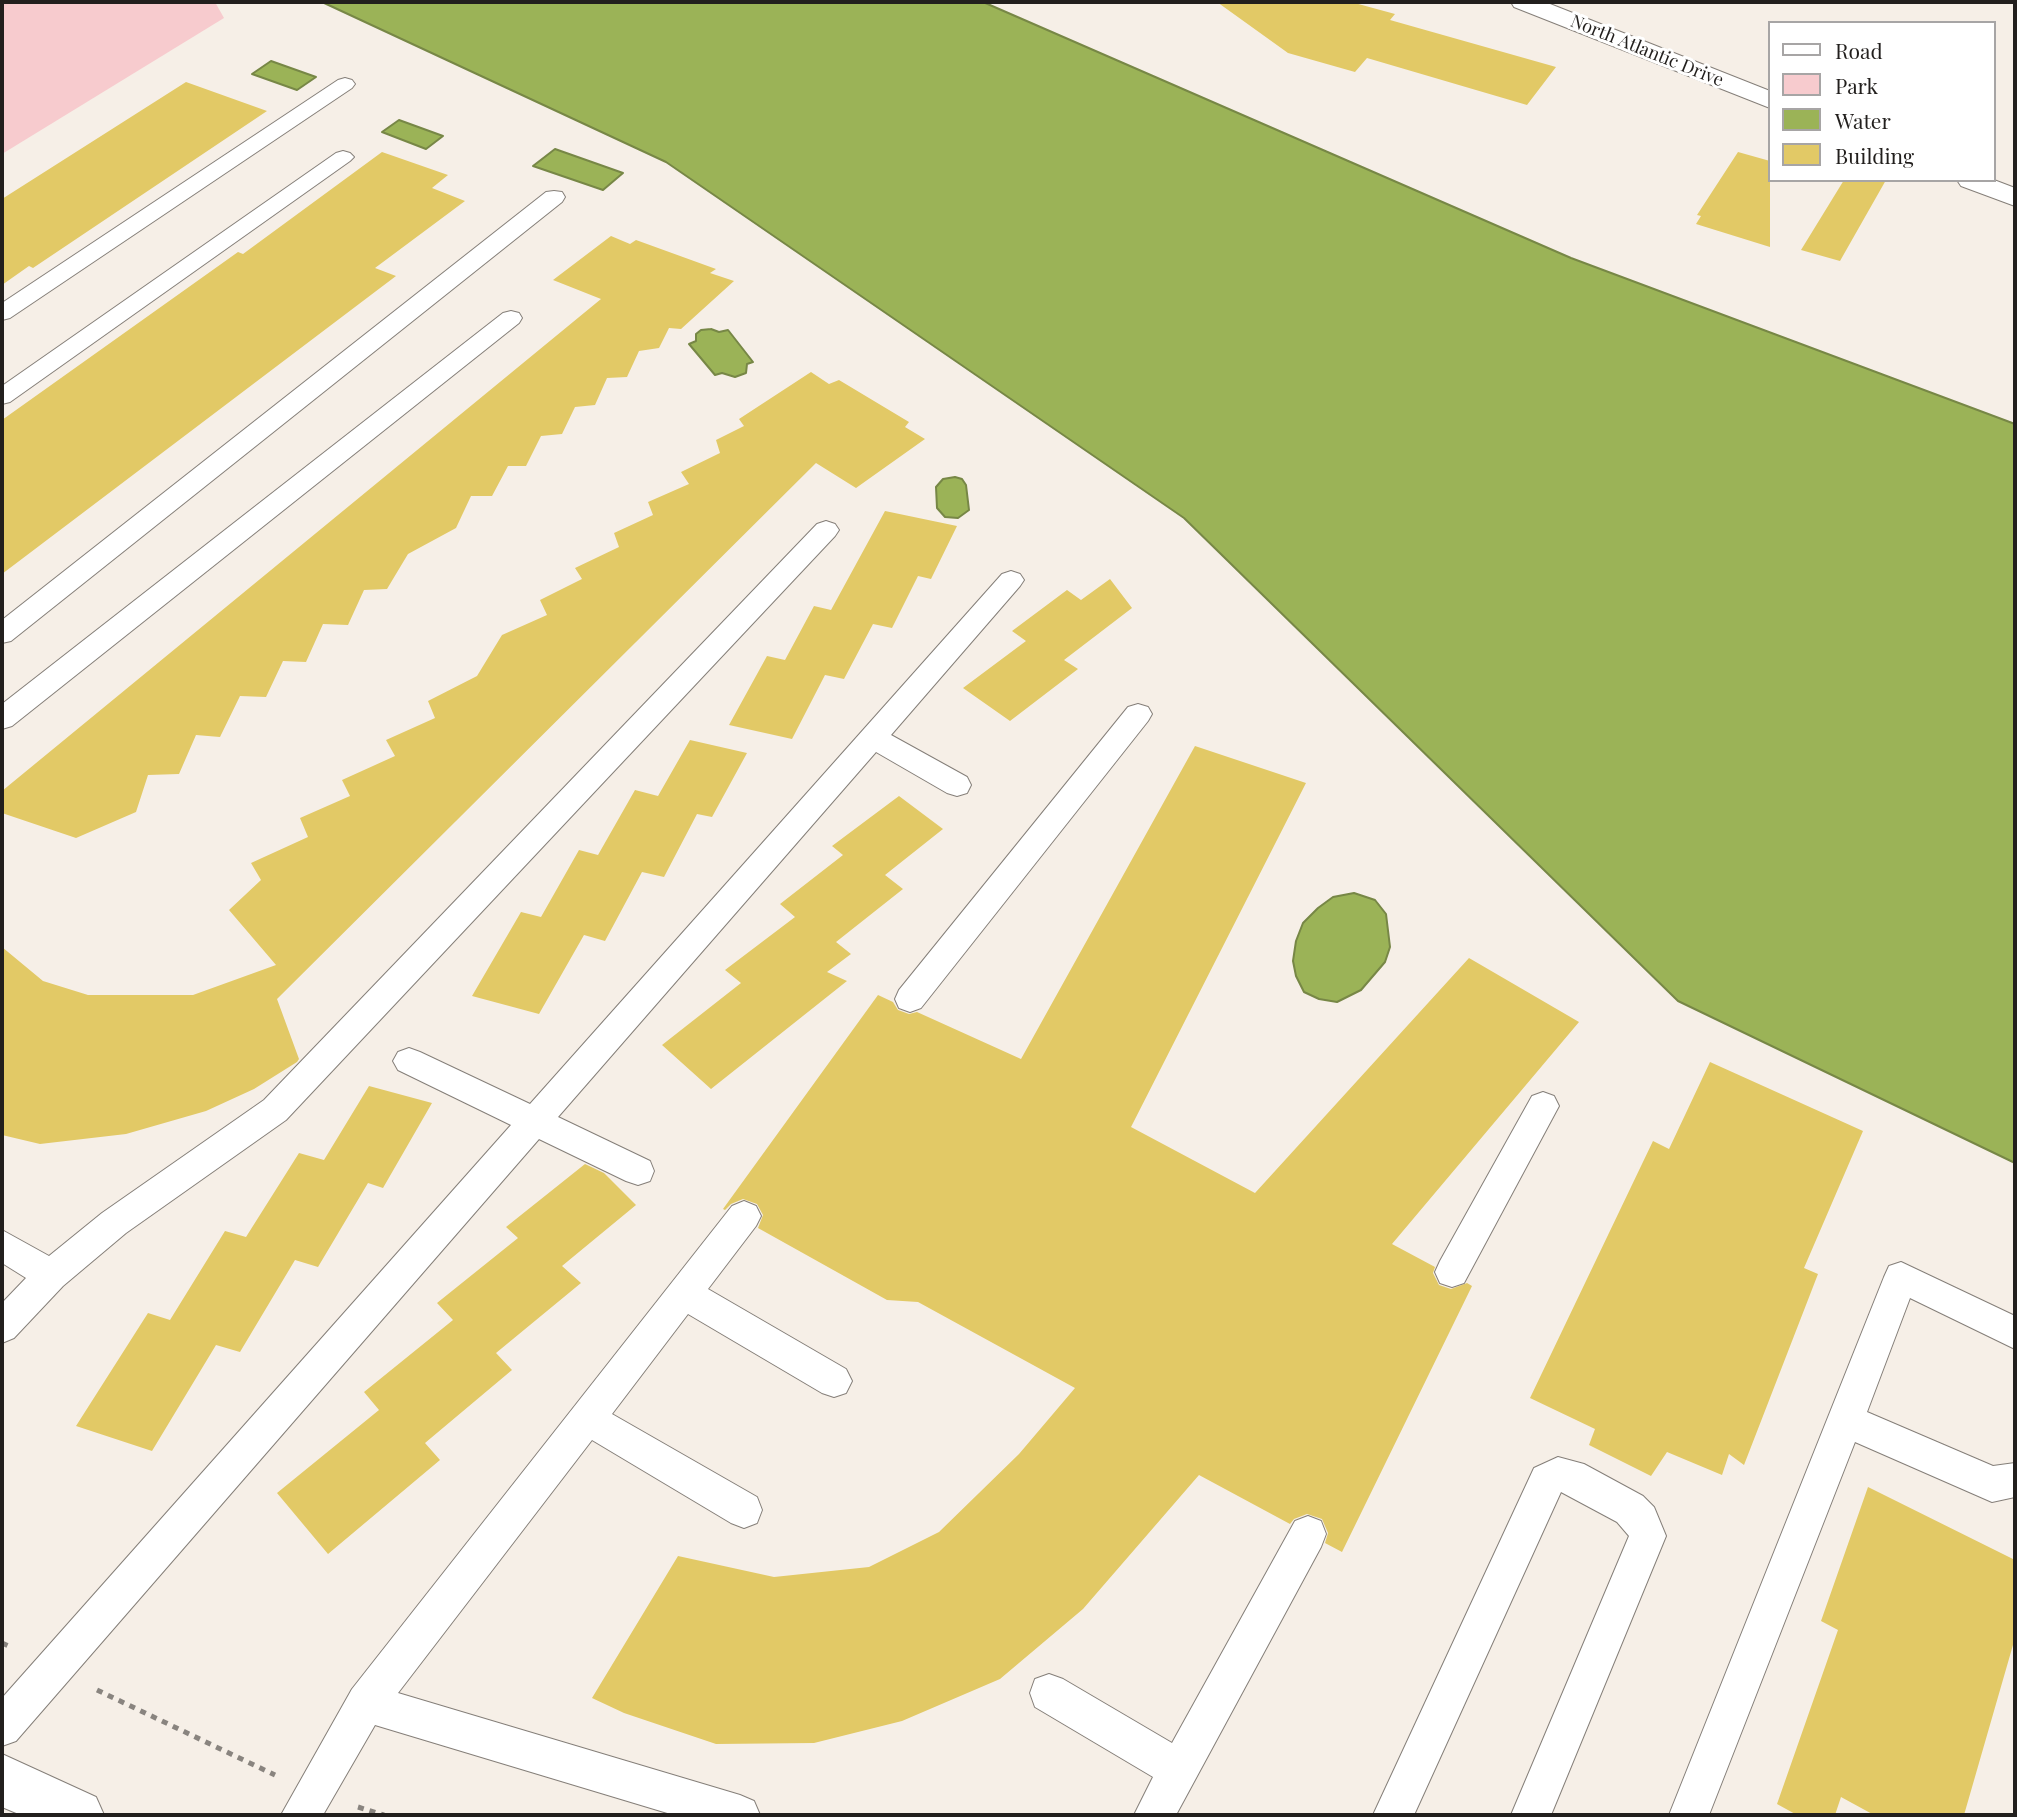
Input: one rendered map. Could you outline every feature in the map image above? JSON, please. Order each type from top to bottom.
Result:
[{"type":"street","name":"North Atlantic Drive","points":[[1524,2],[1769,100]]},
{"type":"street","points":[[1976,182],[2015,198]]},
{"type":"street","points":[[2,1780],[61,1812]]},
{"type":"lane","points":[[2,313],[345,84]]},
{"type":"lane","points":[[2,397],[343,157]]},
{"type":"lane","points":[[2,634],[554,197]]},
{"type":"lane","points":[[2,719],[512,318]]},
{"type":"lane","points":[[2,1327],[51,1275],[144,1201],[275,1110],[827,530]]},
{"type":"lane","points":[[2,1727],[1011,580]]},
{"type":"lane","points":[[910,999],[1138,714]]},
{"type":"lane","points":[[873,737],[957,785]]},
{"type":"lane","points":[[410,1061],[638,1171]]},
{"type":"lane","points":[[1452,1272],[1543,1106]]},
{"type":"lane","points":[[308,1805],[366,1703],[744,1216]]},
{"type":"lane","points":[[2,1245],[51,1275]]},
{"type":"lane","points":[[1689,1815],[1901,1277],[2015,1333]]},
{"type":"lane","points":[[685,1294],[834,1381]]},
{"type":"lane","points":[[588,1419],[744,1510]]},
{"type":"lane","points":[[1846,1420],[1992,1484],[2015,1480]]},
{"type":"lane","points":[[1393,1815],[1547,1480],[1558,1474],[1571,1476],[1630,1509],[1641,1520],[1648,1536],[1531,1815]]},
{"type":"lane","points":[[1154,1815],[1308,1534]]},
{"type":"lane","points":[[1049,1693],[1179,1770]]},
{"type":"lane","points":[[366,1703],[740,1815]]},
{"type":"path","points":[[2,1643],[308,1805]]},
{"type":"green space","points":[[2,2],[215,2],[224,18],[2,154]]},
{"type":"water","points":[[322,2],[983,2],[1571,258],[2015,424],[2015,1163],[1678,1001],[1184,518],[666,162]]},
{"type":"water","points":[[271,61],[316,77],[297,90],[252,74]]},
{"type":"water","points":[[399,120],[443,136],[426,149],[382,132]]},
{"type":"water","points":[[555,149],[623,173],[603,190],[533,166]]},
{"type":"water","points":[[701,330],[719,332],[728,330],[753,362],[747,364],[746,373],[735,377],[722,373],[715,375],[689,344],[696,341],[696,334]]},
{"type":"water","points":[[943,479],[962,479],[966,485],[969,510],[958,518],[945,517],[937,508],[936,487]]},
{"type":"water","points":[[1354,893],[1375,900],[1386,914],[1390,947],[1385,962],[1361,990],[1337,1002],[1319,999],[1304,992],[1296,976],[1293,961],[1296,941],[1303,923],[1318,908],[1333,897]]},
{"type":"building","points":[[1217,2],[1351,2],[1395,14],[1390,20],[1556,67],[1527,105],[1367,58],[1355,72],[1288,53]]},
{"type":"building","points":[[186,82],[267,111],[33,268],[29,266],[2,285],[2,199]]},
{"type":"building","points":[[382,152],[448,175],[432,188],[465,201],[375,268],[396,276],[2,574],[2,420],[238,252],[243,254]]},
{"type":"building","points":[[1738,152],[1769,161],[1770,247],[1696,224],[1701,216],[1697,215]]},
{"type":"building","points":[[1843,182],[1885,182],[1840,261],[1801,250]]},
{"type":"building","points":[[611,236],[630,244],[636,240],[716,269],[710,273],[734,281],[681,329],[669,328],[659,348],[639,351],[627,377],[607,378],[595,405],[575,407],[562,434],[541,436],[526,466],[508,466],[492,496],[471,496],[456,528],[408,554],[387,589],[364,590],[348,625],[323,624],[306,662],[283,661],[266,697],[240,696],[220,737],[196,735],[179,774],[148,775],[136,812],[76,838],[2,813],[2,791],[601,299],[553,280]]},
{"type":"building","points":[[811,372],[829,384],[839,380],[909,422],[905,427],[925,439],[856,488],[816,463],[277,999],[299,1059],[297,1062],[254,1089],[206,1111],[126,1134],[40,1144],[2,1135],[2,947],[43,981],[88,995],[193,995],[276,965],[229,910],[261,880],[251,863],[308,837],[300,818],[350,796],[342,780],[395,756],[386,740],[435,718],[428,701],[477,676],[502,635],[547,615],[540,600],[582,579],[575,568],[619,547],[614,533],[653,515],[648,502],[689,484],[681,472],[720,453],[716,440],[744,426],[739,419]]},
{"type":"building","points":[[885,511],[957,526],[931,579],[918,576],[892,628],[873,624],[844,679],[825,675],[792,739],[729,725],[767,656],[785,660],[814,606],[831,610]]},
{"type":"building","points":[[1110,579],[1132,608],[1064,660],[1078,669],[1010,721],[963,688],[1026,641],[1012,631],[1067,590],[1081,600]]},
{"type":"building","points":[[690,740],[747,753],[712,817],[697,814],[664,877],[642,872],[605,941],[584,935],[539,1014],[472,996],[521,912],[541,917],[579,850],[598,855],[635,790],[658,796]]},
{"type":"building","points":[[1195,746],[1306,783],[1131,1127],[1255,1193],[1469,958],[1579,1022],[1392,1244],[1435,1267],[1433,1273],[1439,1285],[1451,1289],[1467,1283],[1472,1286],[1342,1552],[1325,1543],[1328,1533],[1322,1519],[1307,1514],[1294,1519],[1290,1524],[1199,1475],[1083,1609],[1000,1679],[902,1721],[814,1743],[716,1744],[624,1713],[592,1698],[678,1556],[774,1577],[869,1567],[939,1532],[1019,1454],[1075,1388],[918,1302],[887,1300],[758,1228],[763,1215],[757,1204],[743,1199],[723,1209],[878,995],[893,1002],[898,1010],[909,1014],[917,1012],[1021,1059]]},
{"type":"building","points":[[899,796],[943,829],[885,875],[903,889],[836,942],[851,954],[827,972],[847,981],[711,1089],[662,1045],[741,983],[725,970],[795,917],[780,904],[843,855],[832,846]]},
{"type":"building","points":[[1710,1062],[1863,1131],[1804,1268],[1818,1274],[1744,1465],[1729,1454],[1722,1475],[1667,1452],[1651,1476],[1589,1445],[1595,1429],[1530,1398],[1653,1141],[1669,1149]]},
{"type":"building","points":[[369,1086],[432,1103],[383,1188],[368,1183],[318,1267],[295,1260],[240,1352],[216,1345],[152,1451],[76,1426],[148,1313],[170,1320],[225,1231],[246,1237],[299,1153],[324,1160]]},
{"type":"building","points":[[585,1164],[604,1173],[636,1205],[562,1266],[581,1283],[496,1353],[512,1370],[425,1443],[440,1460],[328,1554],[277,1493],[379,1410],[364,1392],[453,1320],[437,1303],[518,1238],[506,1227]]},
{"type":"building","points":[[1868,1487],[2015,1560],[2015,1638],[1964,1815],[1874,1815],[1841,1797],[1835,1815],[1797,1815],[1777,1804],[1838,1630],[1821,1621]]}]
